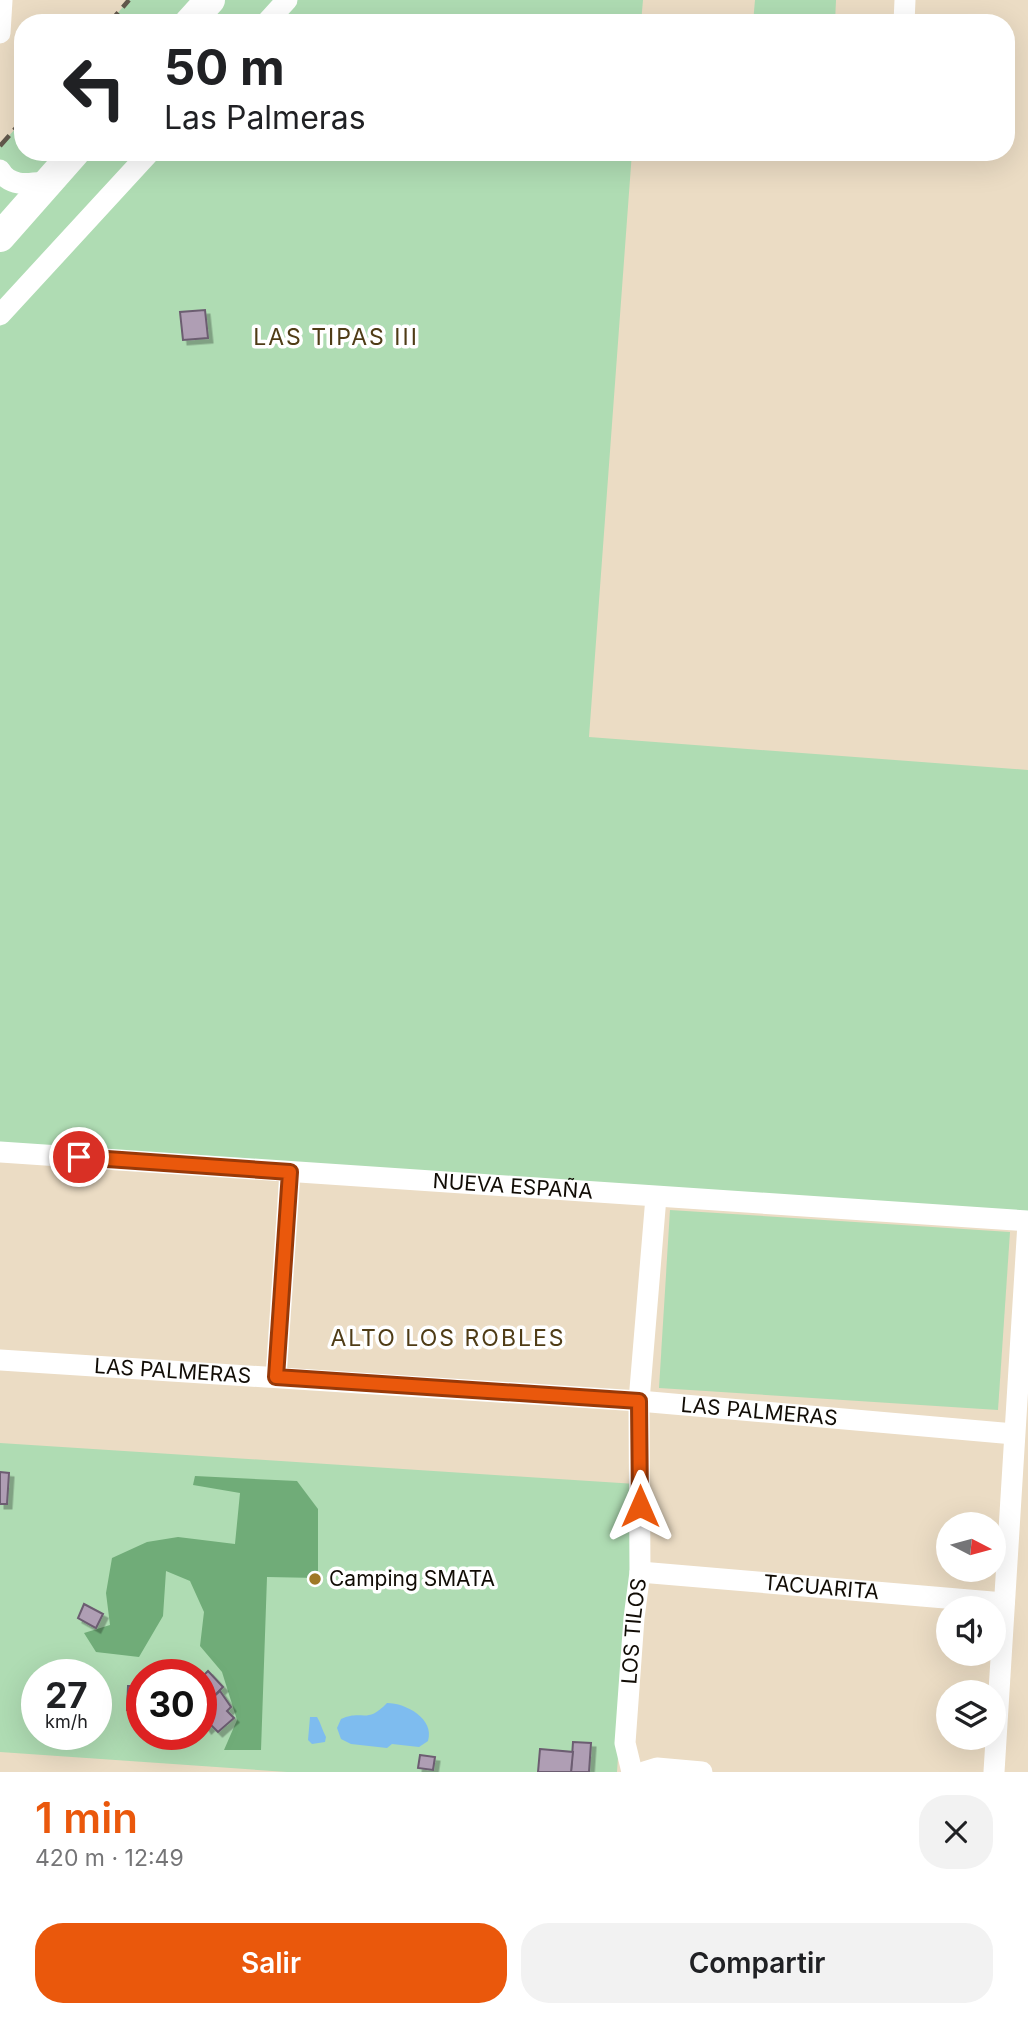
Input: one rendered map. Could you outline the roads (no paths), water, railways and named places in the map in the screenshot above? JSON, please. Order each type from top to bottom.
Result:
[{"type":"highway","points":[[197,14],[209,0]]},
{"type":"highway","points":[[0,237],[67,161]]},
{"type":"street","points":[[0,33],[2,0]]},
{"type":"street","points":[[274,14],[286,0]]},
{"type":"street","points":[[0,315],[142,161]]},
{"type":"street","points":[[0,170],[3,176],[22,185],[50,181]]},
{"type":"street","name":"NUEVA ESPAÑA","points":[[0,1152],[1028,1222]]},
{"type":"street","points":[[276,1377],[290,1172]]},
{"type":"street","name":"LOS TILOS","points":[[632,1772],[625,1742],[640,1572],[639,1401],[656,1197]]},
{"type":"street","points":[[1004,1596],[1028,1222]]},
{"type":"street","name":"LAS PALMERAS","points":[[0,1360],[639,1401],[1014,1434]]},
{"type":"street","name":"TACUARITA","points":[[640,1572],[936,1597]]},
{"type":"street","points":[[994,1772],[1000,1666]]},
{"type":"street","points":[[644,1772],[657,1768],[702,1772]]},
{"type":"water","points":[[387,1703],[410,1709],[423,1719],[429,1733],[428,1741],[419,1747],[392,1744],[387,1748],[351,1744],[341,1739],[337,1728],[341,1719],[369,1715]]},
{"type":"water","points":[[310,1717],[317,1717],[326,1737],[325,1742],[312,1744],[308,1740]]},
{"type":"railway","points":[[117,14],[129,0]]},
{"type":"railway","points":[[0,146],[14,130]]},
{"type":"place","name":"Camping SMATA","points":[[315,1579]]},
{"type":"district","name":"LAS TIPAS III","points":[[336,337]]},
{"type":"district","name":"ALTO LOS ROBLES","points":[[448,1338]]}]
